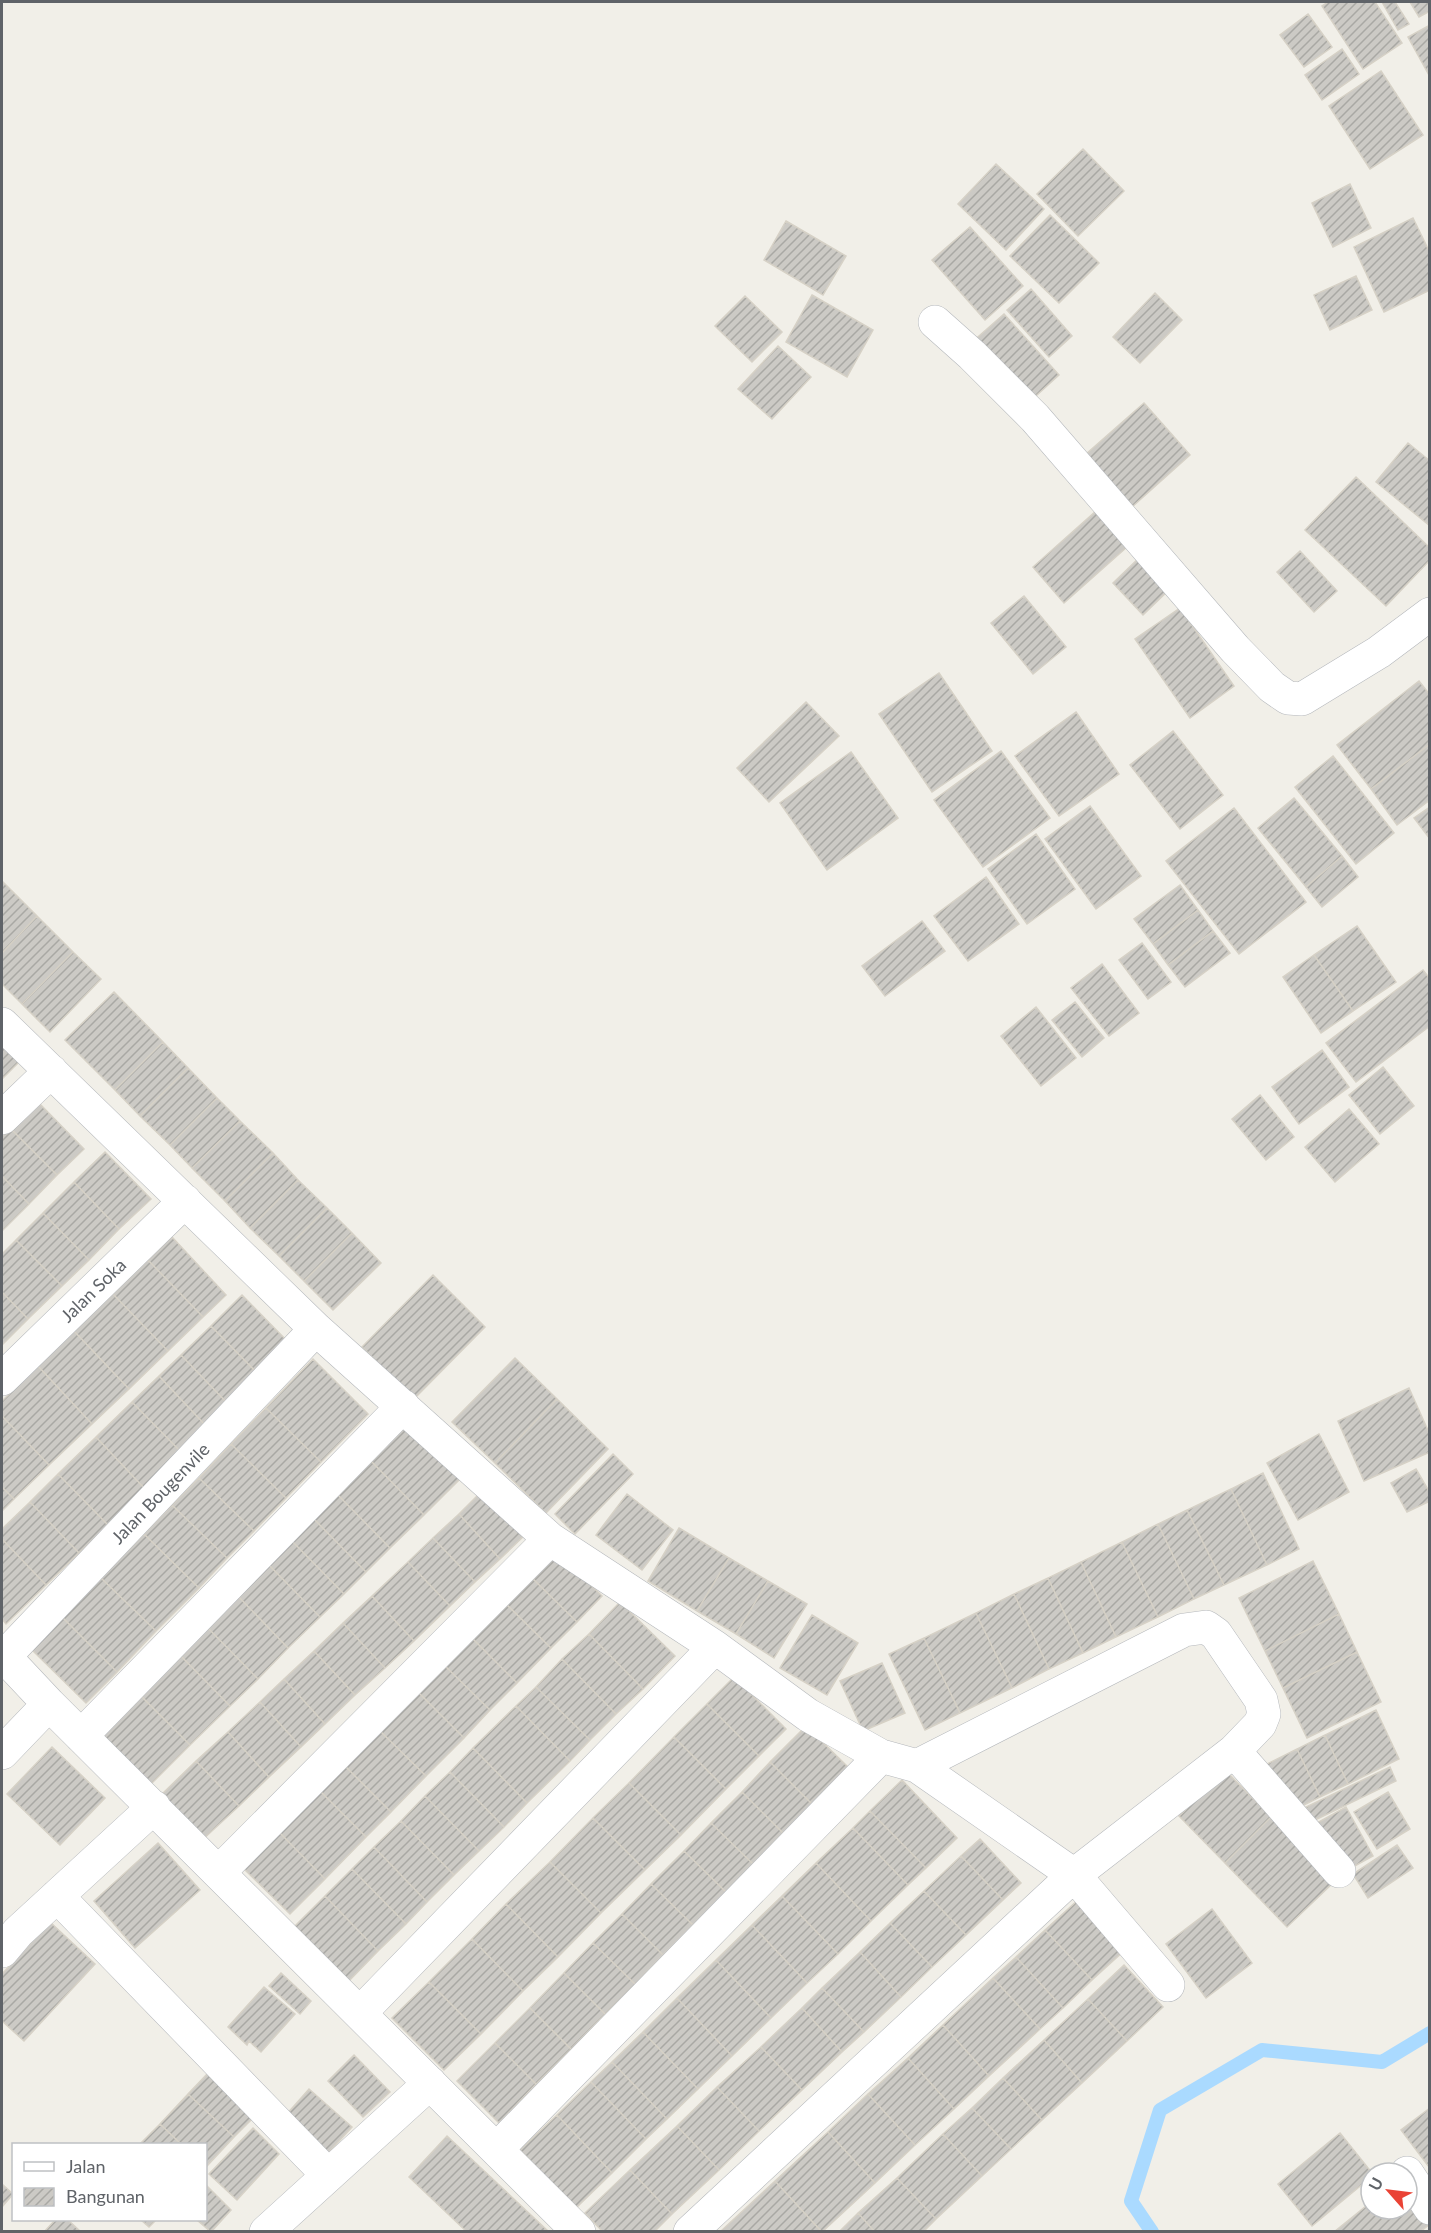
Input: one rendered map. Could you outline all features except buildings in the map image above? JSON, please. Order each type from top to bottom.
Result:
[{"type":"street","points":[[935,322],[972,355],[1035,418],[1235,649],[1272,687],[1288,698],[1302,699],[1379,652],[1430,614]]},
{"type":"street","points":[[2,1024],[316,1329],[550,1539],[715,1647],[808,1715],[881,1756],[916,1766],[1074,1875],[1168,1985]]},
{"type":"street","points":[[2,1118],[51,1071]]},
{"type":"street","name":"Jalan Soka","points":[[2,1379],[185,1201]]},
{"type":"street","name":"Jalan Bougenvile","points":[[3,1656],[316,1329]]},
{"type":"street","points":[[81,1736],[403,1406]]},
{"type":"street","points":[[219,1872],[550,1539]]},
{"type":"street","points":[[690,2232],[1074,1875],[1234,1751],[1260,1724],[1264,1714],[1261,1700],[1216,1635],[1206,1627],[1184,1630],[916,1766]]},
{"type":"street","points":[[360,2013],[715,1647]]},
{"type":"street","points":[[3,1656],[579,2232]]},
{"type":"street","points":[[2,1753],[49,1704]]},
{"type":"street","points":[[1234,1751],[1339,1871]]},
{"type":"street","points":[[496,2149],[881,1756]]},
{"type":"street","points":[[2,1951],[18,1932],[154,1807]]},
{"type":"street","points":[[57,1896],[328,2175]]},
{"type":"street","points":[[266,2232],[430,2083]]},
{"type":"street","points":[[1419,2192],[1430,2208]]},
{"type":"waterway","points":[[1152,2232],[1131,2201],[1160,2110],[1262,2050],[1382,2062],[1430,2033]]}]
